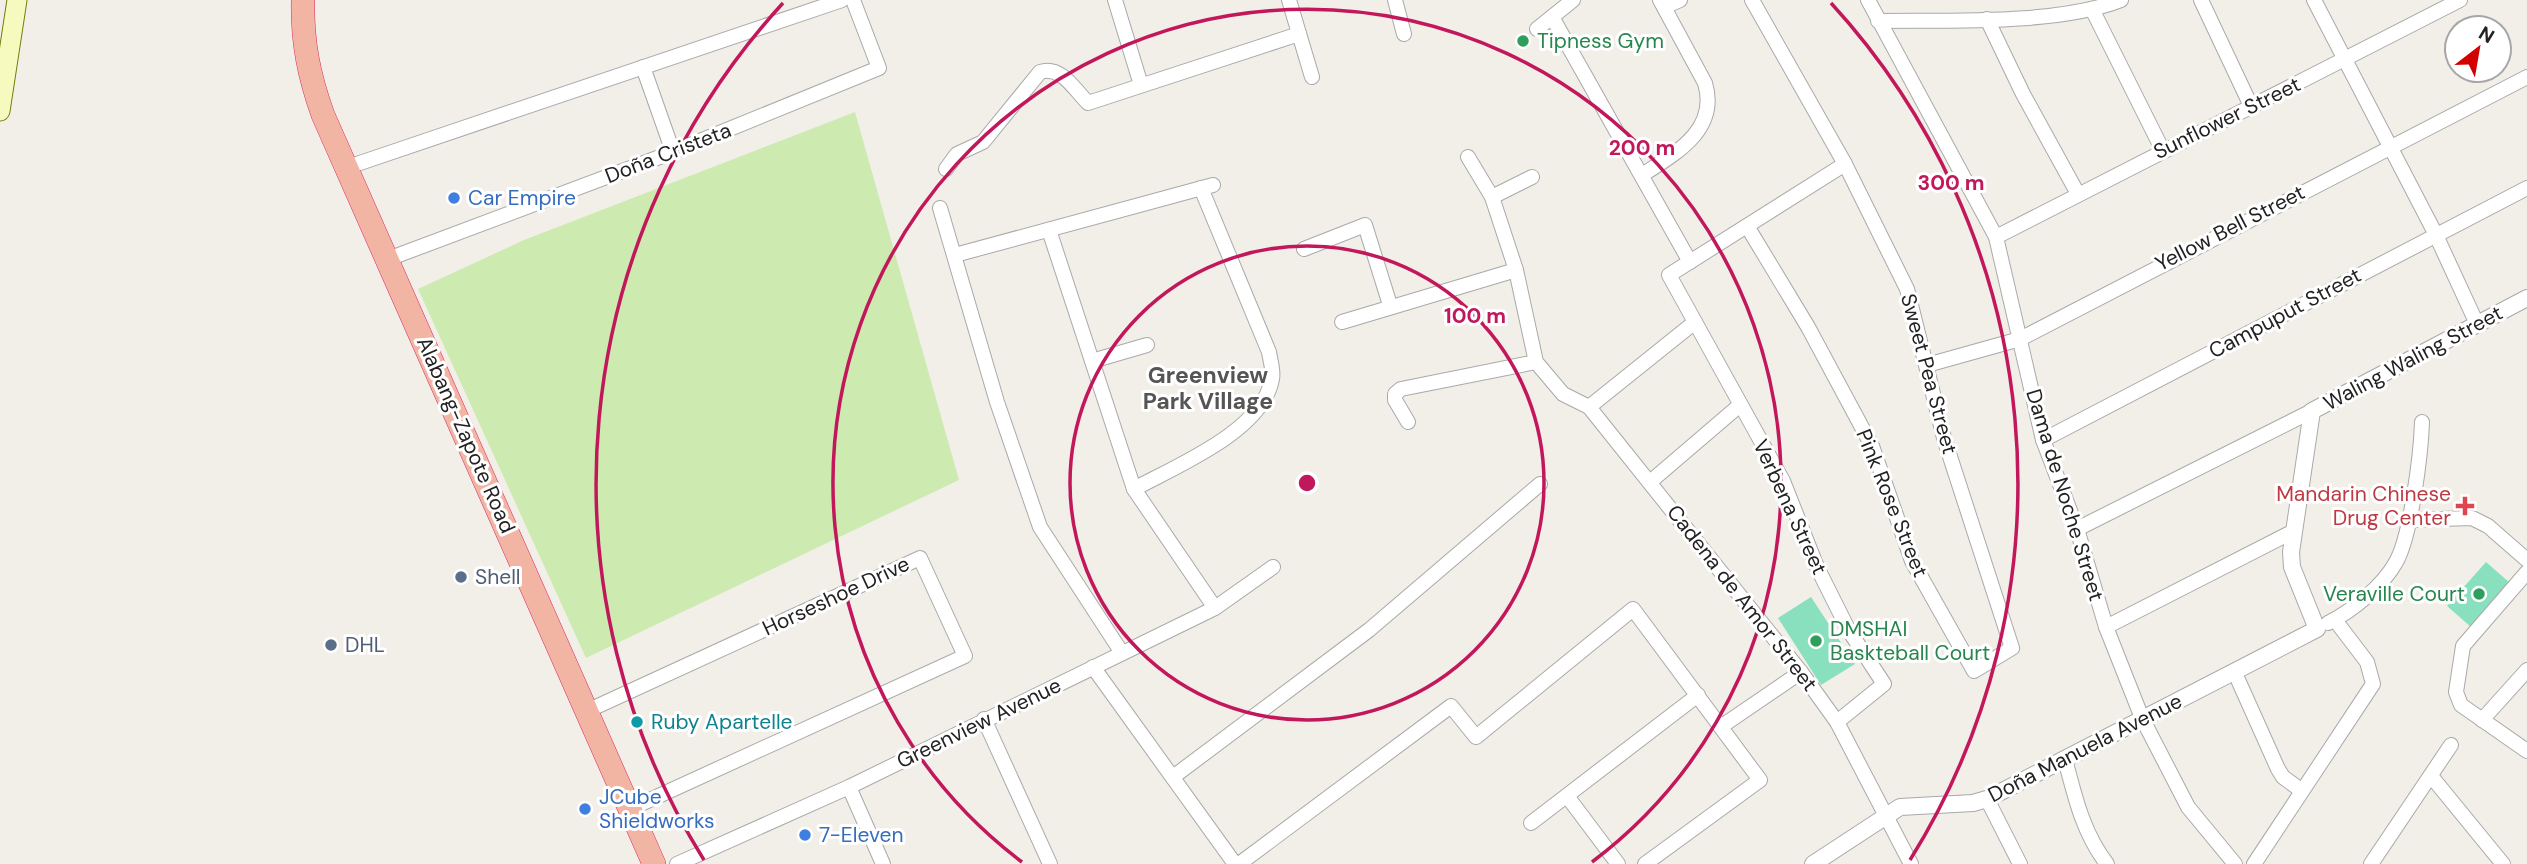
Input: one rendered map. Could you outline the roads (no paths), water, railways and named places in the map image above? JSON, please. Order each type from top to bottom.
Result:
[{"type":"highway","name":"Alabang-Zapote Road","points":[[303,0],[303,39],[309,74],[323,115],[654,864]]},
{"type":"main road","points":[[0,111],[17,0]]},
{"type":"street","points":[[348,167],[842,0]]},
{"type":"street","name":"Doña Cristeta","points":[[388,259],[673,152],[879,68],[853,0]]},
{"type":"street","points":[[1115,0],[1142,85]]},
{"type":"street","points":[[1289,0],[1312,77]]},
{"type":"street","points":[[1395,0],[1404,34]]},
{"type":"street","points":[[1537,29],[1573,0]]},
{"type":"street","points":[[1642,175],[1684,146],[1700,131],[1707,116],[1710,99],[1705,83],[1662,4],[1680,0]]},
{"type":"street","name":"Sweet Pea Street","points":[[1752,0],[1845,164],[1908,289],[1960,491],[2012,648],[1974,671]]},
{"type":"street","name":"Dama de Noche Street","points":[[1868,0],[1996,237],[2043,440],[2077,529],[2106,627],[2142,718],[2188,807],[2235,864]]},
{"type":"street","points":[[1878,21],[1987,19],[2094,11],[2121,0]]},
{"type":"street","points":[[2201,0],[2251,106]]},
{"type":"street","points":[[2314,0],[2435,233],[2477,324]]},
{"type":"street","name":"Sunflower Street","points":[[1996,237],[2162,149],[2345,60],[2430,7],[2460,0]]},
{"type":"street","points":[[2094,11],[2162,149]]},
{"type":"street","points":[[1552,17],[1690,262],[1845,164]]},
{"type":"street","points":[[1987,19],[2023,94],[2078,194]]},
{"type":"street","points":[[946,169],[957,154],[982,142],[1040,72],[1049,69],[1059,72],[1088,103],[1299,34]]},
{"type":"street","points":[[643,67],[673,152]]},
{"type":"street","name":"Yellow Bell Street","points":[[1927,365],[2020,339],[2527,77]]},
{"type":"street","points":[[1408,422],[1395,400],[1395,394],[1401,389],[1536,362],[1516,270],[1492,197],[1468,157]]},
{"type":"street","points":[[1492,197],[1532,177]]},
{"type":"street","points":[[955,255],[1207,187],[1269,352],[1273,377],[1264,402],[1241,426],[1216,444],[1134,489]]},
{"type":"street","name":"Campuput Street","points":[[2043,440],[2435,233],[2527,188]]},
{"type":"street","points":[[940,208],[997,402],[1040,527],[1122,653]]},
{"type":"street","points":[[1304,249],[1365,225],[1391,305]]},
{"type":"street","name":"Pink Rose Street","points":[[1747,226],[1808,327],[1872,446],[1912,561],[1974,671]]},
{"type":"street","points":[[1049,230],[1134,489],[1215,608]]},
{"type":"street","name":"Verbena Street","points":[[1690,262],[1669,275],[1783,481],[1818,567],[1848,629],[1884,684],[1837,722]]},
{"type":"street","points":[[1342,322],[1391,305],[1516,270]]},
{"type":"street","name":"Waling Waling Street","points":[[2317,629],[2292,567],[2292,532],[2312,411],[2527,298]]},
{"type":"street","points":[[1590,407],[1695,322]]},
{"type":"street","points":[[1092,361],[1147,345]]},
{"type":"street","name":"Cadena de Amor Street","points":[[1536,362],[1563,394],[1590,407],[1801,672],[1837,722],[1911,864]]},
{"type":"street","points":[[1650,482],[1741,405]]},
{"type":"street","points":[[2077,529],[2312,411]]},
{"type":"street","points":[[2317,629],[2357,604],[2395,564],[2408,520],[2422,422]]},
{"type":"street","points":[[1172,777],[1368,630],[1540,484]]},
{"type":"street","points":[[2408,520],[2472,519],[2488,526],[2527,560]]},
{"type":"street","points":[[2106,627],[2292,532]]},
{"type":"street","name":"Horseshoe Drive","points":[[587,711],[920,558],[965,656],[630,809]]},
{"type":"street","name":"Greenview Avenue","points":[[677,864],[849,787],[1215,608],[1273,567]]},
{"type":"street","points":[[2527,572],[2462,650],[2458,702],[2527,751]]},
{"type":"street","points":[[1093,667],[1237,864],[1451,706],[1476,737],[1633,609],[1760,780],[1645,864]]},
{"type":"street","points":[[2254,864],[2373,684],[2367,662],[2334,620]]},
{"type":"street","name":"Doña Manuela Avenue","points":[[1813,864],[1900,807],[1973,803],[1987,799],[2317,629]]},
{"type":"street","points":[[2482,720],[2527,670]]},
{"type":"street","points":[[1722,726],[1801,672]]},
{"type":"street","points":[[2235,673],[2278,769],[2283,777],[2302,791]]},
{"type":"street","points":[[1531,823],[1698,695]]},
{"type":"street","points":[[984,719],[1049,864]]},
{"type":"street","points":[[2373,863],[2451,745]]},
{"type":"street","points":[[2065,759],[2084,827],[2091,843],[2107,864]]},
{"type":"street","points":[[2431,776],[2503,864]]},
{"type":"street","points":[[849,787],[883,864]]},
{"type":"street","points":[[1567,796],[1618,864]]},
{"type":"street","points":[[1987,799],[2020,864]]},
{"type":"place","name":"Tipness Gym","points":[[1523,41]]},
{"type":"place","name":"Car Empire","points":[[454,198]]},
{"type":"place","name":"Mandarin Chinese Drug Center","points":[[2465,506]]},
{"type":"place","name":"Shell","points":[[461,577]]},
{"type":"place","name":"Veraville Court","points":[[2479,594]]},
{"type":"place","name":"DMSHAI Baskteball Court","points":[[1816,641]]},
{"type":"place","name":"DHL","points":[[331,645]]},
{"type":"place","name":"Ruby Apartelle","points":[[637,722]]},
{"type":"place","name":"JCube Shieldworks","points":[[585,809]]},
{"type":"place","name":"7-Eleven","points":[[805,835]]},
{"type":"district","name":"Greenview Park Village","points":[[1208,388]]}]
